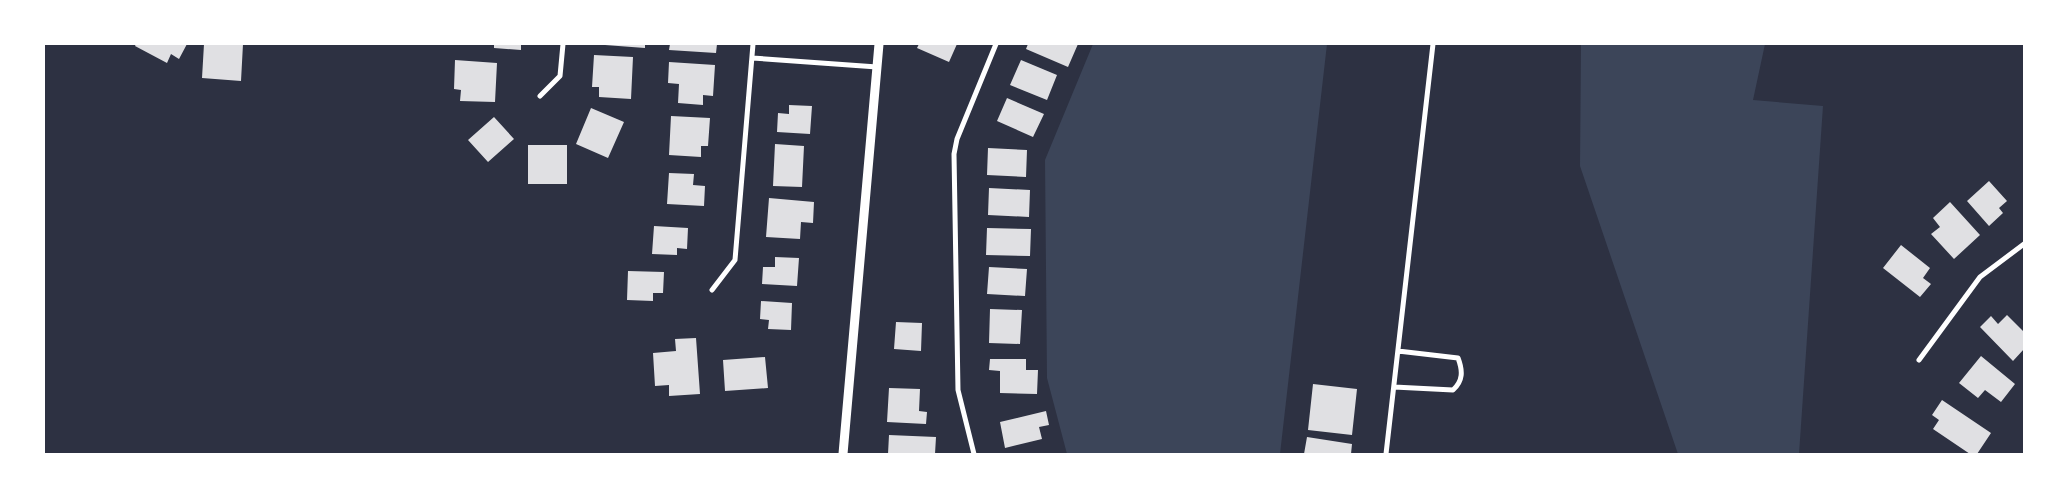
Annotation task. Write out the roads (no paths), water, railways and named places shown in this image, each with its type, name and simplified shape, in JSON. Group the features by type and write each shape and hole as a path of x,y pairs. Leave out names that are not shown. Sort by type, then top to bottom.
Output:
{"street":[{"path":"540,96 560,76 563,44"},
{"path":"712,290 735,260 753,44"},
{"path":"843,454 878,44"},
{"path":"974,454 958,390 954,154 956,139 996,44"},
{"path":"1386,454 1433,44"},
{"path":"752,58 877,67"},
{"path":"1919,360 1980,278 2024,244"},
{"path":"1394,387 1453,390 1460,384 1462,376 1462,369 1458,358 1398,351"}]}
